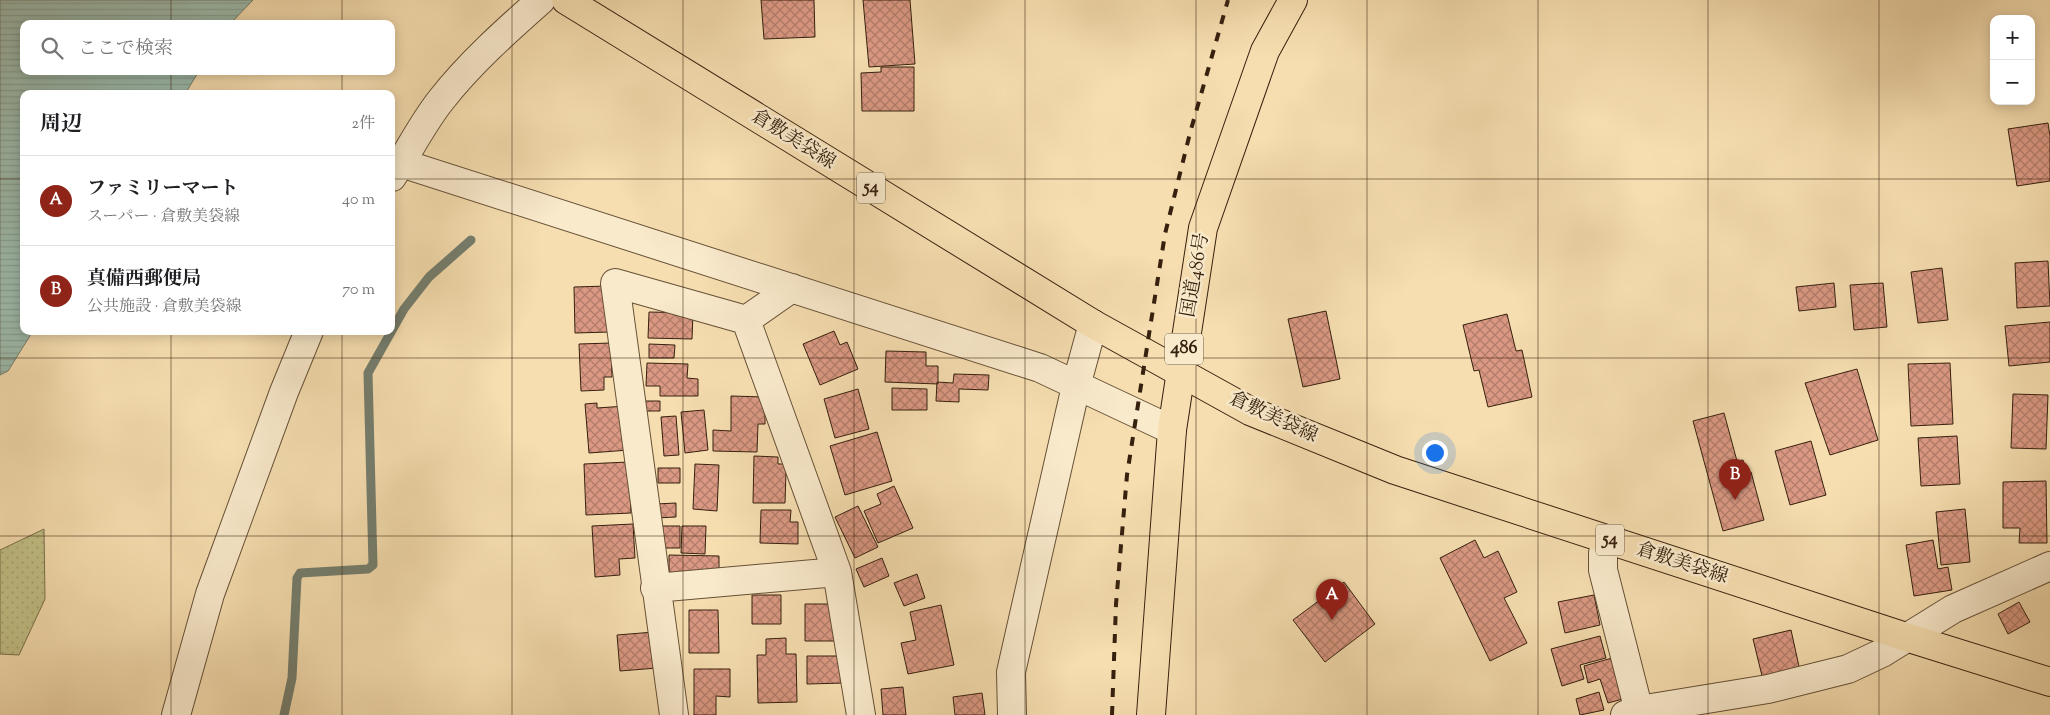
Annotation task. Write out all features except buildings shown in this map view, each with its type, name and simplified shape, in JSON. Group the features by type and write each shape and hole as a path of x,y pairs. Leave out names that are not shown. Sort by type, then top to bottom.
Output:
{"main road":[{"name":"倉敷美袋線","path":"566,0 1093,324 1250,411 1396,470 1909,638 2050,682"},
{"name":"国道486号","path":"1151,715 1172,430 1203,228 1265,51 1293,0"}],"street":[{"path":"541,0 498,38 442,99 418,131 396,171 792,288 1040,368 1172,430"},
{"path":"674,715 655,588 615,283 746,320"},
{"path":"746,320 792,288"},
{"path":"746,320 837,572 861,715"},
{"path":"1012,715 1011,672 1076,386 1093,324"},
{"path":"176,715 210,594 284,392 307,335"},
{"path":"1607,539 1603,553 1603,570 1635,713 1768,689 1848,669 1909,638 1953,609 2050,566"},
{"path":"655,588 837,572"}],"shaded area":[{"path":"0,0 253,0 234,20 20,20 20,75 197,75 187,90 20,90 20,335 30,335 8,371 0,375"},
{"path":"44,529 45,599 19,655 0,654 0,550"}],"waterway":[{"path":"395,325 404,309 429,277 471,240"},
{"path":"284,715 292,678 297,578 300,573 368,569 373,565 368,373 389,335"}],"railway":[{"path":"1112,715 1116,604 1127,475 1165,234 1190,133 1228,0"}],"place":[{"name":"真備西郵便局","path":"1735,500"},
{"name":"ファミリーマート","path":"1332,620"}]}
